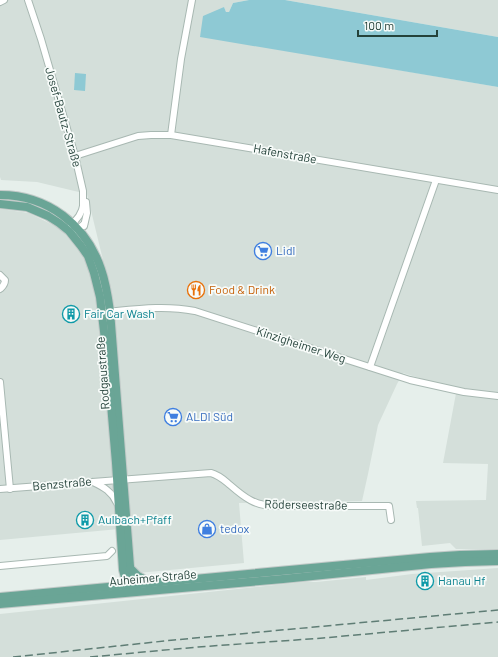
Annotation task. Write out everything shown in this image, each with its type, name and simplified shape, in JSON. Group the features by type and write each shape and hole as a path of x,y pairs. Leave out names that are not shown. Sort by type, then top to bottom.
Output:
{"main road":[{"name":"Rodgaustraße","path":"0,195 17,196 30,199 58,212 76,227 85,237 101,269 107,291 106,312 127,569"},
{"name":"Rodgaustraße","path":"0,204 27,207 36,210 54,220 76,227"},
{"name":"Rodgaustraße","path":"76,227 83,249 91,265 106,312"},
{"name":"Rodgaustraße","path":"120,480 119,505 127,569 131,581 129,585"},
{"name":"Auheimer Straße","path":"0,604 138,591 430,557 498,554"},
{"name":"Auheimer Straße","path":"0,597 152,583 431,564 498,561"},
{"path":"108,587 117,581 127,569 152,583"},
{"path":"122,592 129,585 138,591"}],"street":[{"path":"0,2 4,0"},
{"name":"Josef-Bautz-Straße","path":"28,0 41,39 84,193 82,210 76,227"},
{"path":"171,135 192,0"},
{"name":"Hafenstraße","path":"74,156 138,136 151,134 171,135 498,190"},
{"path":"370,367 436,180"},
{"path":"76,227 87,213 84,193"},
{"path":"0,276 5,280 5,285 0,289"},
{"name":"Kinzigheimer Weg","path":"106,312 161,307 182,308 196,311 410,380 471,393 498,396"},
{"path":"0,382 10,488"},
{"name":"Röderseestraße","path":"120,480 211,473 220,476 243,496 261,505 390,506 391,520"},
{"name":"Benzstraße","path":"0,489 120,480"},
{"path":"93,482 108,490 115,497 119,505"},
{"path":"0,566 107,556 112,551"}],"shaded area":[{"path":"0,0 249,0 233,3 229,12 226,12 224,7 200,36 498,87 498,549 456,549 450,543 422,546 416,501 486,500 488,464 443,463 457,388 403,373 378,425 362,501 239,503 244,563 138,573 135,566 130,528 0,540 0,209 29,213 59,228 80,250 91,272 103,260 87,194 37,182 1,180"},
{"path":"285,0 498,0 498,37"},
{"path":"498,568 498,657 0,657 0,614 304,582 366,577 366,580 412,574"}],"water":[{"path":"249,0 285,0 498,37 498,87 200,37 203,16 224,7 226,12 229,12 233,3"},
{"path":"75,73 86,74 85,91 74,90"}],"railway":[{"path":"13,657 174,640 498,610"},
{"path":"90,657 498,622"}],"place":[{"name":"Lidl","path":"263,251"},
{"name":"Food & Drink","path":"196,290"},
{"name":"Fair Car Wash","path":"71,314"},
{"name":"ALDI Süd","path":"173,417"},
{"name":"Aulbach+Pfaff","path":"85,520"},
{"name":"tedox","path":"207,529"},
{"name":"Hanau Hf","path":"425,581"}]}
